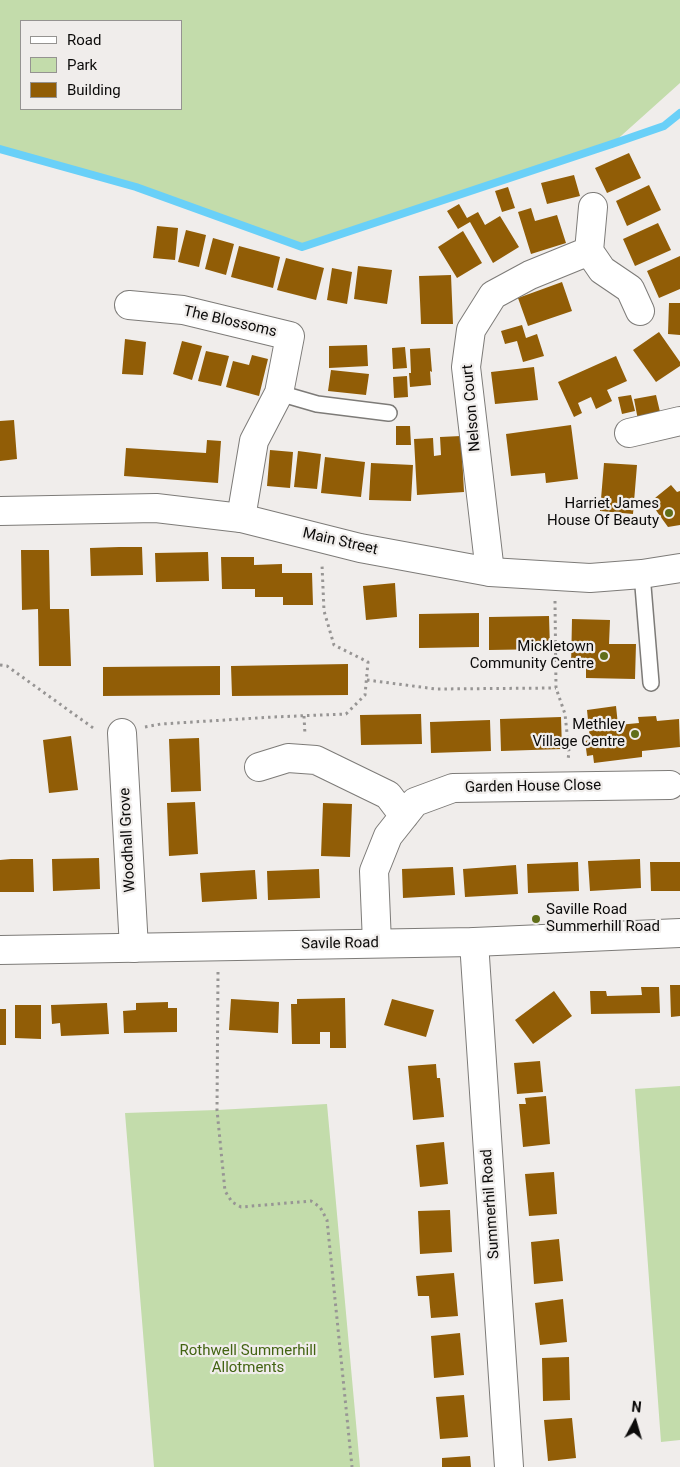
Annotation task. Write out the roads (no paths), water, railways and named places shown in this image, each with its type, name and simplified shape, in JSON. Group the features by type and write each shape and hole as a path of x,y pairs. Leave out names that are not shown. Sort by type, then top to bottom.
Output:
{"street":[{"path":"593,207 589,251 602,270 630,289 640,311"},
{"name":"Nelson Court","path":"490,572 466,367 471,330 493,294 530,275 589,251"},
{"name":"The Blossoms","path":"129,305 184,310 290,336 278,393 254,441 240,518"},
{"path":"629,433 680,421"},
{"name":"Main Street","path":"0,511 156,508 240,518 360,548 490,572 590,578 642,574 680,568"},
{"name":"Woodhall Grove","path":"122,733 134,948"},
{"path":"259,767 288,758 316,760 388,795 404,816"},
{"name":"Garden House Close","path":"377,943 374,871 388,836 415,802 453,788 670,785"},
{"name":"Savile Road","path":"0,950 474,942 680,933"},
{"name":"Summerhil Road","path":"474,942 509,1467"}],"lane":[{"path":"278,393 317,404 388,413"},
{"path":"642,574 651,683"}],"waterway":[{"path":"0,149 136,187 302,247 664,126 680,113"}],"place":[{"name":"Harriet James House Of Beauty","path":"669,513"},
{"name":"Mickletown Community Centre","path":"604,656"},
{"name":"Methley Village Centre","path":"635,734"},
{"name":"Saville Road Summerhill Road","path":"536,919"}],"park label":[{"name":"Rothwell Summerhill Allotments","path":"248,1360"}]}
